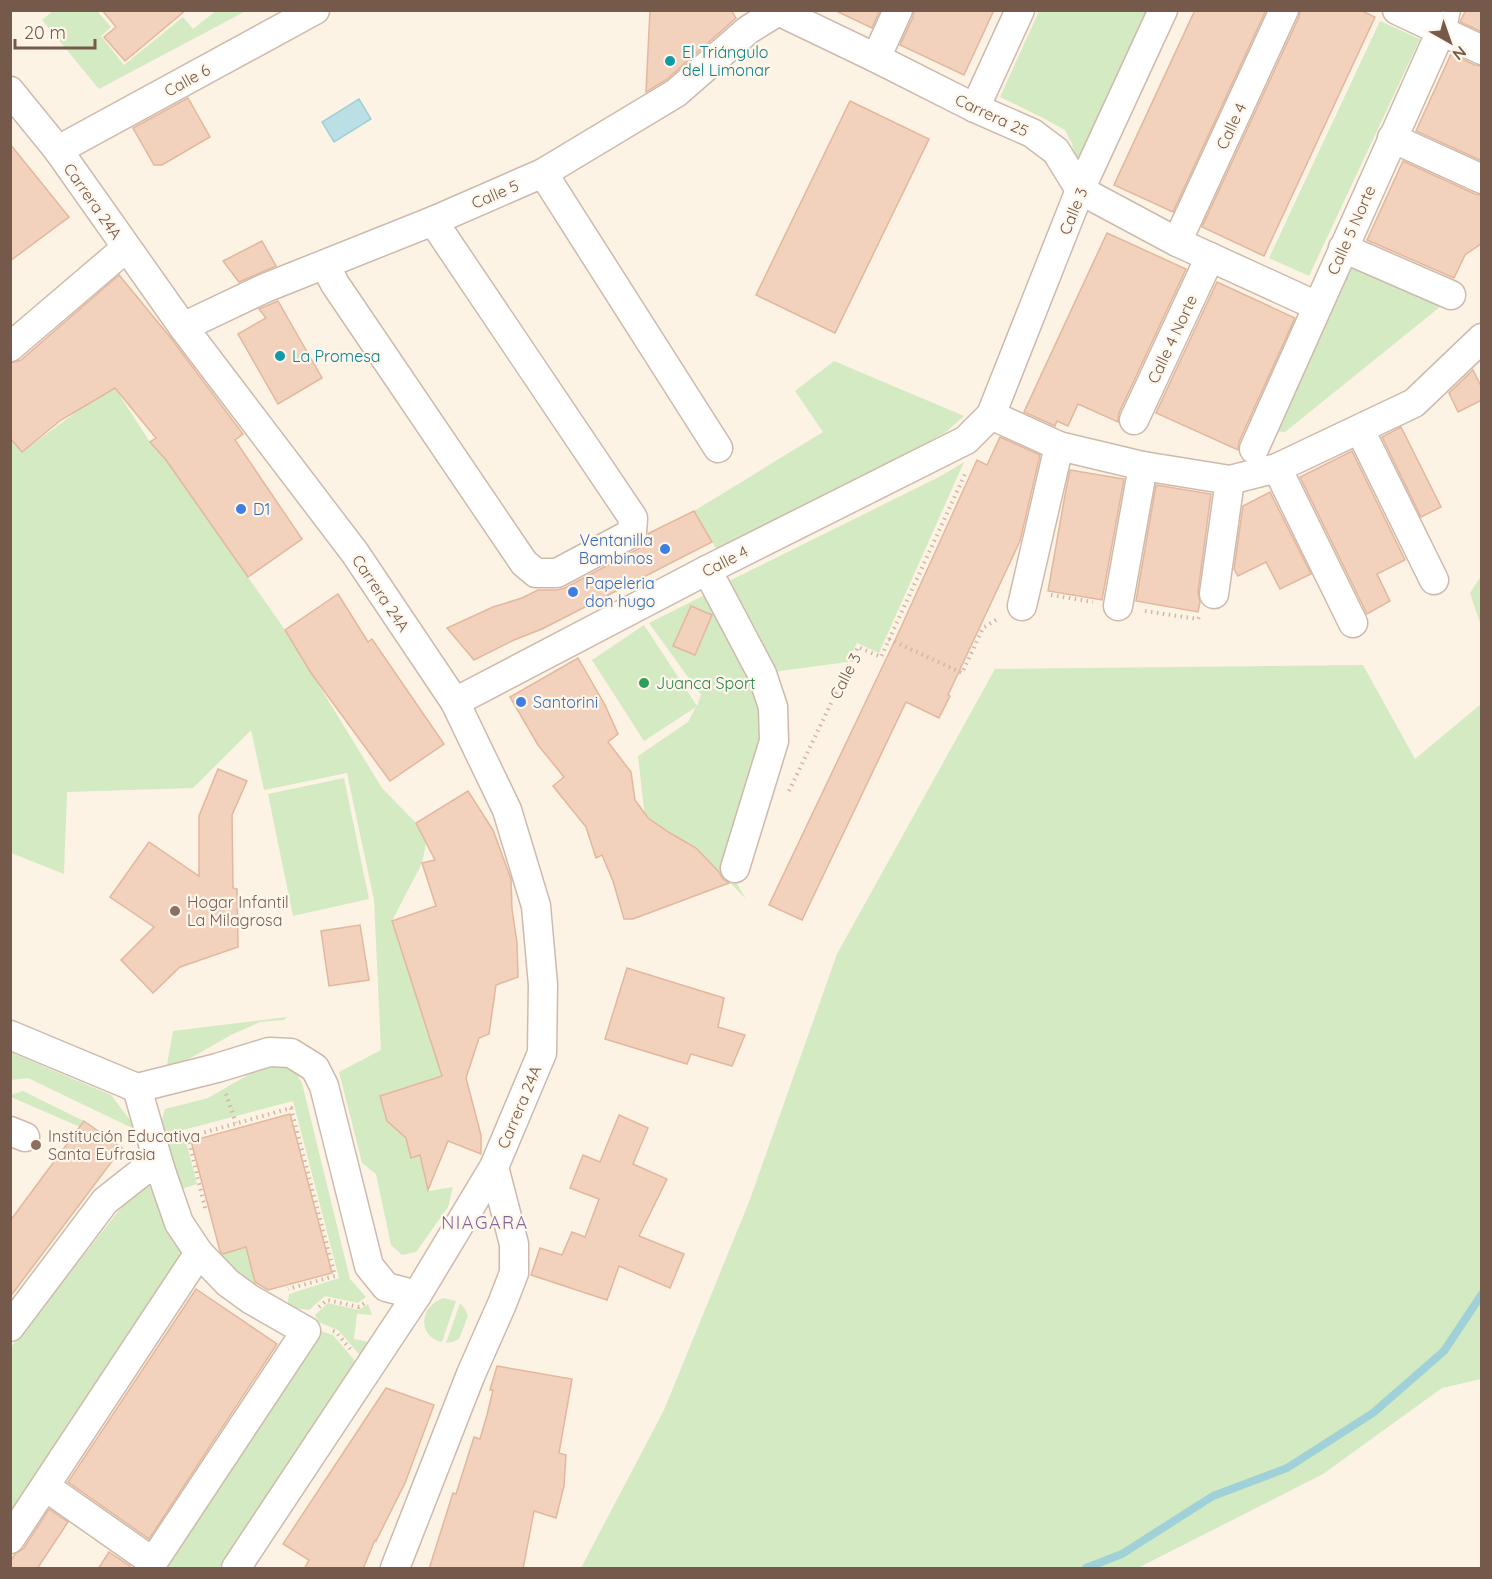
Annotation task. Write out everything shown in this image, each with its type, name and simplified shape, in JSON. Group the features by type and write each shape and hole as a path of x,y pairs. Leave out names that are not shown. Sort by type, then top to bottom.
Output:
{"street":[{"name":"Calle 6","path":"58,150 315,10"},
{"path":"876,58 898,10"},
{"path":"975,108 1020,10"},
{"name":"Calle 3","path":"991,415 1080,190 1163,10"},
{"name":"Calle 4","path":"1177,242 1284,10"},
{"path":"1397,10 1443,21 1482,50"},
{"name":"Carrera 25","path":"778,11 975,108 1032,133 1056,151 1080,190"},
{"name":"Calle 5","path":"183,327 264,288 432,221 543,173 676,93 748,30 778,11"},
{"name":"Calle 5 Norte","path":"1254,449 1443,21"},
{"name":"Carrera 24A","path":"10,91 58,150 183,327 355,553 454,702 507,810 536,906 543,985 542,1053 494,1167 369,1370 236,1569"},
{"path":"1392,138 1482,178"},
{"path":"543,173 718,448"},
{"path":"1080,190 1177,242 1317,306"},
{"path":"325,265 335,284 524,563 536,573 557,573 632,533 633,518 432,221"},
{"path":"10,347 126,248"},
{"path":"1343,248 1451,295"},
{"name":"Calle 4 Norte","path":"1134,420 1210,257"},
{"path":"991,415 1059,446 1143,466 1230,480 1277,468 1414,403 1482,338"},
{"name":"Calle 4","path":"454,702 707,570 966,440 991,415"},
{"path":"1360,430 1434,580"},
{"path":"1022,606 1059,446"},
{"path":"1118,606 1143,466"},
{"path":"1277,468 1353,623"},
{"path":"1214,594 1230,480"},
{"path":"707,570 762,674 773,707 774,741 735,868"},
{"path":"10,1035 137,1088 269,1052 291,1053 315,1068 324,1086 369,1266 386,1287 417,1295"},
{"path":"46,1487 151,1566 306,1331 250,1299 228,1283 199,1253 179,1223 160,1168 137,1088"},
{"name":"Carrera 24A","path":"395,1569 471,1374 514,1273 514,1244 494,1167"},
{"path":"10,1327 105,1201 143,1171 160,1168"},
{"path":"10,1539 199,1253"}],"path":[{"name":"Calle 3","path":"789,793 858,647 880,657 972,459 966,440"},
{"path":"889,639 962,673 983,628 1022,606"},
{"path":"207,1213 188,1137 291,1108 335,1276 250,1299"},
{"path":"306,1331 313,1312 327,1300 360,1307 386,1287"},
{"path":"306,1331 319,1326 336,1332 369,1370"}],"green space":[{"path":"54,10 97,11 111,27 101,36 124,65 183,17 193,29 216,11 246,11 99,89 42,20"},
{"path":"1039,11 1148,11 1077,161 1065,130 1000,97"},
{"path":"1380,21 1420,39 1309,276 1269,258"},
{"path":"1353,259 1446,302 1285,432 1271,431"},
{"path":"834,361 964,416 946,432 898,459 716,549 694,511 823,432 795,391"},
{"path":"113,385 150,442 179,478 285,630 382,788 416,823 426,844 422,863 392,921 442,1076 380,1097 387,1121 406,1138 411,1157 419,1155 429,1191 453,1187 448,1207 416,1252 402,1255 391,1245 376,1174 362,1163 339,1072 381,1050 374,900 347,773 264,790 251,730 193,788 67,792 64,874 11,853 10,420 22,452"},
{"path":"964,462 879,653 857,643 848,662 772,672 723,584 939,477"},
{"path":"1481,576 1481,626 1470,593"},
{"path":"705,595 751,677 762,711 760,743 727,867 746,899 696,848 645,818 638,756 688,722 696,707 644,741 592,660 644,625 697,706 701,695 649,623"},
{"path":"1363,665 1415,759 1481,704 1481,1379 1442,1388 1323,1474 1138,1568 581,1568 664,1410 749,1202 837,954 995,669"},
{"path":"344,778 369,899 293,916 268,794"},
{"path":"287,1017 284,1020 260,1022 231,1035 189,1059 167,1065 173,1031"},
{"path":"10,1052 111,1095 133,1124 134,1129 28,1078 11,1080"},
{"path":"267,1064 292,1065 302,1083 350,1279 366,1297 358,1303 325,1296 309,1310 287,1307 289,1294 339,1278 293,1101 183,1130 197,1184 181,1189 160,1125 165,1109 208,1098"},
{"path":"23,1091 84,1121 80,1127 10,1095"},
{"path":"148,1183 180,1252 173,1280 11,1522 11,1347 140,1184"},
{"path":"246,1247 258,1293 234,1275 221,1254"},
{"path":"444,1298 456,1301 442,1342 428,1334 424,1321 430,1307"},
{"path":"328,1303 359,1310 368,1304 372,1315 357,1314 354,1339 369,1342 360,1355 338,1330 318,1322 315,1315"},
{"path":"460,1303 468,1316 459,1339 446,1343"},
{"path":"318,1330 333,1335 356,1362 219,1568 161,1568"}],"water":[{"path":"359,99 371,119 334,142 322,122"}],"building":[{"path":"102,10 186,10 125,61 104,37 116,27"},
{"name":"El Triángulo del Limonar","path":"650,10 731,10 736,18 666,80 646,92"},
{"path":"834,10 880,10 872,28"},
{"path":"914,10 994,10 964,75 900,45"},
{"path":"1195,10 1266,10 1173,212 1114,185"},
{"path":"1300,10 1360,10 1375,17 1264,256 1202,227 1299,17"},
{"path":"1466,10 1482,10 1482,32 1460,22"},
{"path":"1451,54 1482,66 1482,161 1416,131"},
{"path":"188,98 210,137 162,165 154,165 133,128"},
{"path":"850,101 929,139 835,333 756,295"},
{"path":"10,144 69,217 10,261"},
{"path":"1403,161 1475,194 1482,195 1482,243 1465,255 1454,278 1367,240"},
{"path":"1107,233 1186,269 1119,413 1118,422 1078,404 1068,426 1057,421 1055,426 1024,412"},
{"path":"262,241 276,266 239,282 223,261"},
{"path":"119,275 170,337 243,434 235,440 302,539 248,577 166,460 150,442 156,438 115,388 61,420 22,452 10,438 10,363 21,360"},
{"path":"1217,282 1295,318 1239,442 1238,450 1156,413"},
{"name":"La Promesa","path":"278,301 322,378 278,404 238,334 266,318 259,309"},
{"path":"1473,370 1482,388 1482,400 1458,412 1449,393"},
{"path":"1401,427 1441,507 1421,517 1382,437"},
{"path":"1000,437 1040,455 1020,541 939,718 906,702 802,920 769,905 897,636 977,460 987,465"},
{"path":"1352,451 1405,560 1377,574 1390,601 1367,614 1300,477"},
{"path":"1070,470 1124,479 1102,600 1048,591"},
{"path":"1156,485 1211,494 1198,592 1200,602 1198,612 1136,601"},
{"path":"1270,492 1311,574 1280,589 1266,562 1238,576 1234,569 1243,506"},
{"path":"694,511 712,542 542,629 474,660 447,628 538,590 565,588 640,548 649,533"},
{"path":"338,594 368,642 372,639 444,744 390,781 311,673 285,630"},
{"path":"691,606 712,615 695,655 673,646"},
{"path":"578,658 605,705 618,734 608,742 631,772 635,800 648,818 696,848 729,883 633,919 624,919 613,881 602,855 596,858 586,827 553,786 564,777 538,745 510,697"},
{"path":"218,769 247,781 232,815 233,888 237,889 238,947 180,967 153,993 121,960 154,927 110,897 149,842 199,876 199,816"},
{"path":"468,791 493,830 511,879 518,977 496,985 489,1034 479,1038 466,1078 481,1135 481,1154 448,1141 428,1190 420,1155 411,1158 406,1138 387,1121 380,1096 442,1076 392,921 436,906 422,863 435,860 416,823"},
{"path":"360,925 369,980 329,986 321,931"},
{"path":"627,968 724,998 718,1027 745,1035 732,1066 691,1054 687,1064 605,1039"},
{"path":"290,1114 332,1273 268,1290 255,1282 246,1247 223,1254 220,1251 191,1141"},
{"path":"619,1115 648,1128 633,1164 667,1179 639,1236 684,1254 670,1288 619,1266 607,1300 531,1275 540,1248 562,1255 572,1232 585,1237 599,1199 570,1188 583,1155 600,1162"},
{"path":"84,1121 122,1148 10,1297 10,1221"},
{"path":"196,1289 277,1344 149,1539 68,1482"},
{"path":"497,1366 572,1379 559,1453 566,1455 564,1486 556,1518 534,1511 523,1569 429,1569 453,1493 456,1494 474,1437 480,1439"},
{"path":"386,1388 434,1405 405,1483 375,1540 363,1569 304,1569 309,1560 283,1544"},
{"path":"49,1509 68,1522 37,1569 10,1569 10,1562 15,1554 24,1548"},
{"path":"109,1552 130,1566 129,1569 98,1569"}],"waterway":[{"path":"1086,1568 1122,1554 1213,1496 1287,1468 1373,1413 1444,1351 1482,1294"}],"place":[{"name":"El Triángulo del Limonar","path":"670,61"},
{"name":"La Promesa","path":"280,356"},
{"name":"D1","path":"241,509"},
{"name":"Ventanilla Bambinos","path":"665,549"},
{"name":"Papeleria don hugo","path":"573,592"},
{"name":"Juanca Sport","path":"644,683"},
{"name":"Santorini","path":"521,702"},
{"name":"Hogar Infantil La Milagrosa","path":"175,911"},
{"name":"Institución Educativa Santa Eufrasia","path":"36,1145"}],"district":[{"name":"NIAGARA","path":"485,1222"}]}
